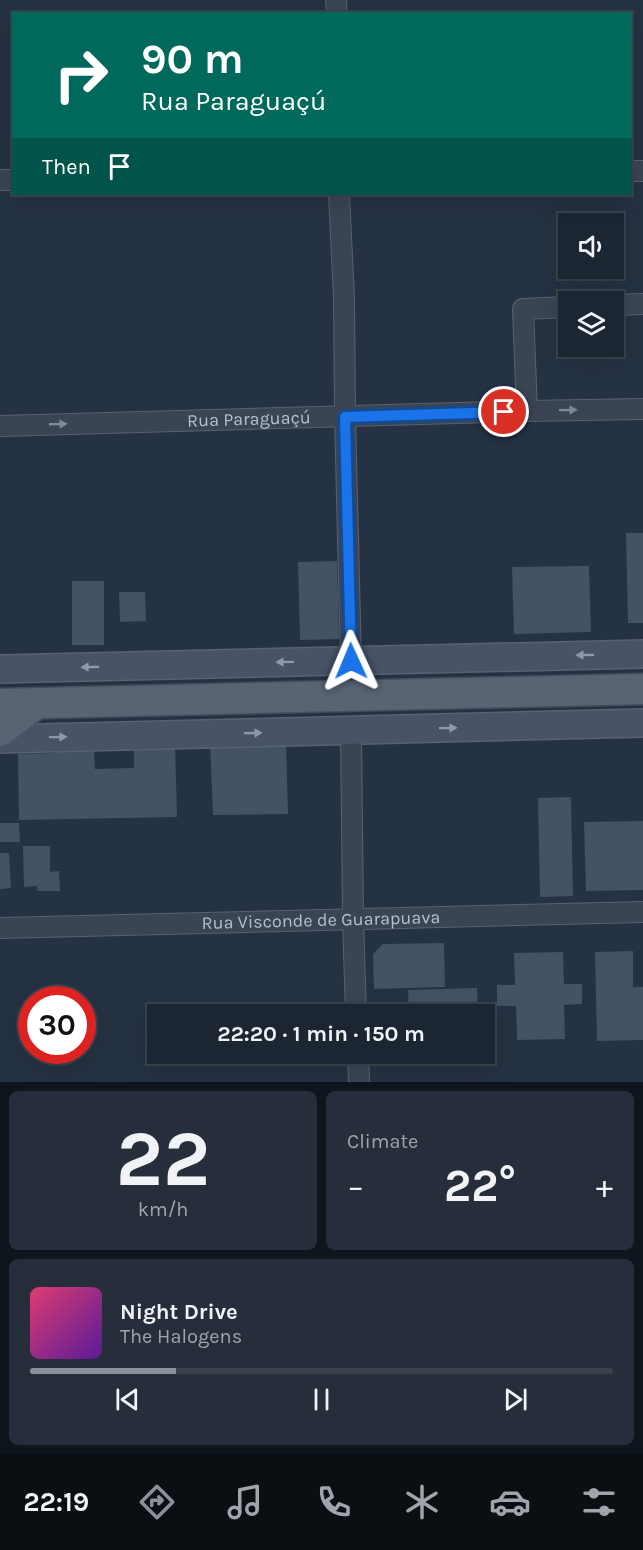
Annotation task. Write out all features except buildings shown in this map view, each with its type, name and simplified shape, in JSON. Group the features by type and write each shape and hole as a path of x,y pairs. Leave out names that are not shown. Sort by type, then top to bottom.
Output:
{"main road":[{"path":"0,704 643,689"},
{"path":"0,731 37,703"}],"street":[{"path":"339,195 344,298 351,661"},
{"path":"624,305 643,304"},
{"path":"527,411 523,309 558,307"},
{"name":"Rua Paraguaçú","path":"0,426 643,409"},
{"path":"0,669 643,654"},
{"path":"0,739 643,723"},
{"path":"351,730 352,919 356,1004"},
{"name":"Rua Visconde de Guarapuava","path":"0,928 643,912"},
{"path":"358,1064 359,1082"}],"route":[{"path":"351,661 345,417 504,412"}]}
